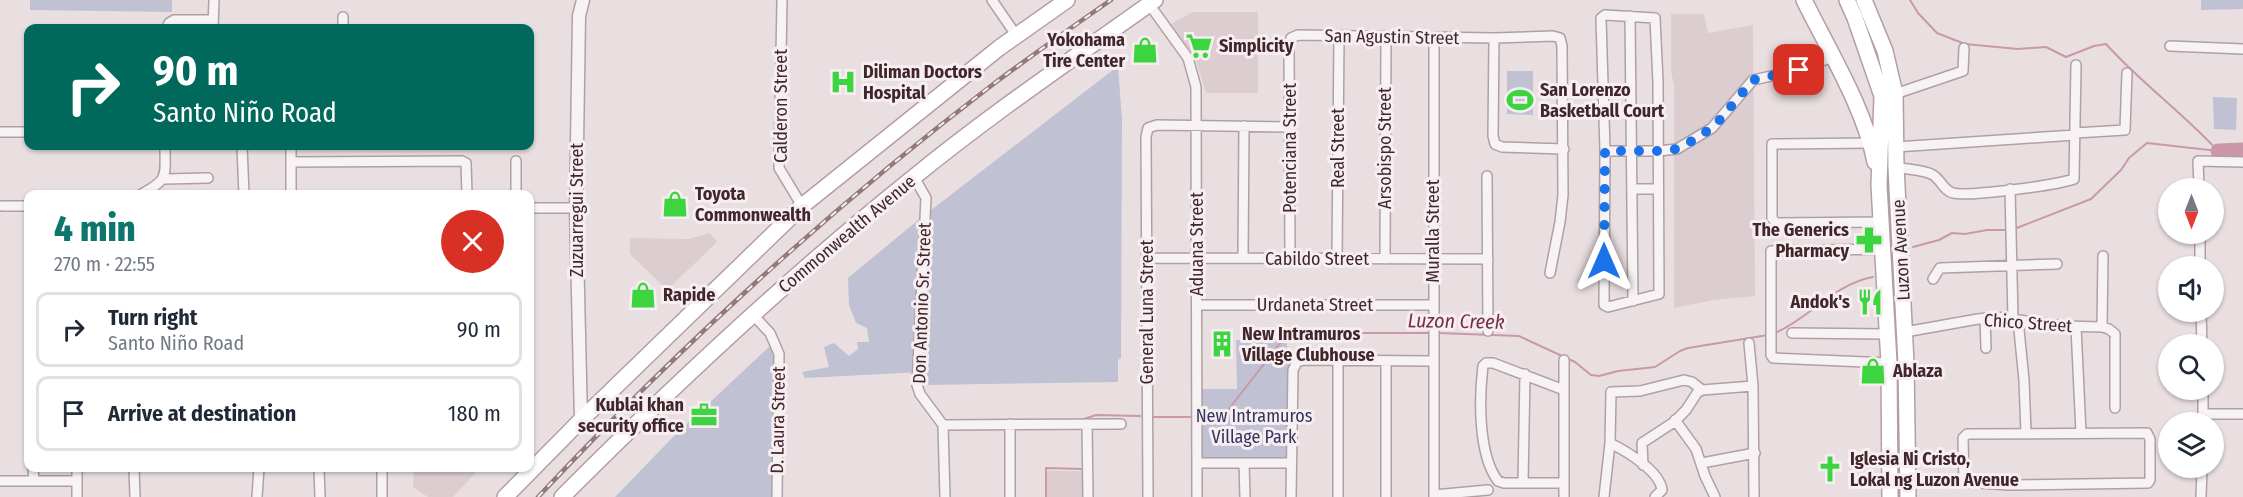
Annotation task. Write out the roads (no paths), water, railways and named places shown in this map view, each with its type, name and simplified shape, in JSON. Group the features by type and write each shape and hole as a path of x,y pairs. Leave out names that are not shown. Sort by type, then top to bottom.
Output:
{"main road":[{"path":"534,468 802,206 1016,36 1067,0"},
{"name":"Luzon Avenue","path":"1804,0 1857,108 1871,143 1879,185"},
{"name":"Luzon Avenue","path":"1847,0 1882,96 1879,185 1887,334 1890,497"},
{"name":"Commonwealth Avenue","path":"562,497 667,392 914,177 1009,104 1152,2"},
{"name":"Luzon Avenue","path":"1865,3 1885,51 1895,94 1896,167 1905,332 1908,497"},
{"path":"505,497 530,472"}],"street":[{"path":"169,24 174,20 213,24 214,0"},
{"name":"Zuzuarregui Street","path":"581,420 576,208 579,16 583,0"},
{"name":"Calderon Street","path":"782,0 779,168 802,206"},
{"path":"992,0 1016,36"},
{"name":"Aduana Street","path":"1152,2 1190,65 1196,87 1197,497"},
{"path":"1602,16 1630,16 1655,18 1659,294 1608,307 1604,305 1605,151 1602,16"},
{"path":"1630,16 1633,301"},
{"path":"343,17 343,24"},
{"name":"San Agustin Street","path":"1291,38 1298,35 1386,38 1553,36 1560,38 1564,149"},
{"name":"Real Street","path":"1337,259 1339,37"},
{"name":"Potenciana Street","path":"1290,259 1289,45 1291,38"},
{"name":"Arsobispo Street","path":"1385,259 1386,38"},
{"name":"Muralla Street","path":"1434,38 1434,496"},
{"path":"1494,38 1492,136 1495,144 1502,147 1564,149 1563,207 1550,273"},
{"path":"2170,46 2243,49"},
{"path":"1895,94 1961,73 1964,69 1964,48"},
{"path":"1605,151 1677,149 1718,122 1753,80 1799,70 1832,57"},
{"path":"1896,167 1933,175 1948,191 1954,193 2010,189 2074,179 2076,65"},
{"path":"1896,147 2126,130 2127,73"},
{"name":"General Luna Street","path":"1148,497 1146,137 1148,128 1157,125 1197,126"},
{"path":"1197,126 1290,127"},
{"path":"1243,258 1244,126"},
{"path":"0,132 24,132"},
{"path":"1871,143 1772,144 1772,218 1776,223 1881,222"},
{"path":"149,190 164,179 165,150"},
{"path":"242,150 244,190"},
{"path":"291,150 291,190"},
{"path":"291,162 462,161 466,163 467,190"},
{"path":"516,161 516,190"},
{"path":"2199,178 2198,161 2243,162"},
{"path":"1487,176 1488,331"},
{"name":"Don Antonio Sr. Street","path":"914,177 926,198 917,385 920,394 943,425"},
{"path":"164,179 208,178"},
{"path":"1632,189 1658,189"},
{"path":"2010,189 2012,265 2024,380 2026,434"},
{"path":"2,206 24,207"},
{"path":"534,208 576,208"},
{"path":"1882,249 1771,251 1772,357 1888,363"},
{"path":"2102,327 2103,256"},
{"name":"Cabildo Street","path":"1146,258 1488,259"},
{"path":"1933,279 1940,268 2057,264"},
{"name":"Urdaneta Street","path":"1197,305 1433,304"},
{"name":"D. Laura Street","path":"753,315 770,333 779,354 777,497"},
{"path":"1985,318 1986,348"},
{"name":"Chico Street","path":"1905,332 1985,318 2109,329 2115,334 2115,408"},
{"path":"2076,327 2081,434"},
{"path":"1792,333 1887,334"},
{"path":"1749,343 1753,386 1754,497"},
{"path":"1291,497 1293,370 1297,363 1304,360 1433,361"},
{"path":"1564,360 1564,497"},
{"path":"1338,361 1338,497"},
{"path":"1386,361 1386,497"},
{"path":"1564,390 1525,374 1486,363 1483,366 1483,436 1485,448 1498,481 1564,483"},
{"path":"1523,483 1525,374"},
{"path":"1604,497 1610,443 1611,392 1640,391 1684,380 1692,382 1702,390"},
{"path":"1643,465 1642,443 1676,420 1697,393 1702,390 1753,386"},
{"path":"2224,416 2243,414"},
{"path":"1676,420 1696,449 1715,497"},
{"path":"1010,424 1010,497"},
{"path":"1087,424 1088,497"},
{"path":"945,497 943,425 1121,424"},
{"path":"2147,433 2150,439 2151,480 2148,483 2008,485 1964,482 1965,435 2081,434 2147,433"},
{"path":"1610,443 1659,478 1662,490 1655,497"},
{"path":"1702,463 1755,453"},
{"path":"1197,463 1291,463"},
{"path":"1244,463 1245,497"},
{"path":"33,472 34,481"},
{"path":"77,472 77,497"},
{"path":"134,472 135,497"},
{"path":"257,497 259,472"},
{"path":"319,472 320,497"},
{"path":"382,472 382,497"},
{"path":"2202,478 2202,497"},
{"path":"0,481 77,481"},
{"path":"1434,496 1488,490"}],"waterway":[{"path":"1910,0 1918,13 1937,33 1965,44 2018,49 2046,47 2066,57 2094,46 2106,44 2218,151"},
{"name":"Luzon Creek","path":"2014,229 2091,199 2121,170 2129,158 2147,143 2218,151"},
{"path":"2218,151 2243,150"},
{"name":"Luzon Creek","path":"1913,247 1939,240 1952,233 2008,230"},
{"name":"Luzon Creek","path":"1775,333 1788,327 1846,287 1873,277"},
{"name":"Luzon Creek","path":"1202,419 1212,419 1225,414 1288,333 1432,333"},
{"name":"Luzon Creek","path":"1438,333 1519,336 1575,362 1591,375 1599,376 1618,371 1655,367 1688,348 1768,335"},
{"name":"Luzon Creek","path":"1084,419 1096,415 1140,416"},
{"name":"Luzon Creek","path":"1153,417 1191,417"},
{"name":"Luzon Creek","path":"1046,497 1046,468 1083,469 1083,466"}],"railway":[{"path":"538,497 591,441 701,333 816,229 935,129 996,82 1111,0"}],"place":[{"name":"Simplicity","path":"1199,46"},
{"name":"Yokohama Tire Center","path":"1145,50"},
{"name":"Diliman Doctors Hospital","path":"843,82"},
{"name":"San Lorenzo Basketball Court","path":"1520,100"},
{"name":"Toyota Commonwealth","path":"675,204"},
{"name":"The Generics Pharmacy","path":"1869,240"},
{"name":"Rapide","path":"643,295"},
{"name":"Andok's","path":"1870,302"},
{"name":"New Intramuros Village Clubhouse","path":"1222,344"},
{"name":"Ablaza","path":"1873,371"},
{"name":"Kublai khan security office","path":"704,415"},
{"name":"Iglesia Ni Cristo, Lokal ng Luzon Avenue","path":"1830,469"}],"park label":[{"name":"New Intramuros Village Park","path":"1254,426"}]}
